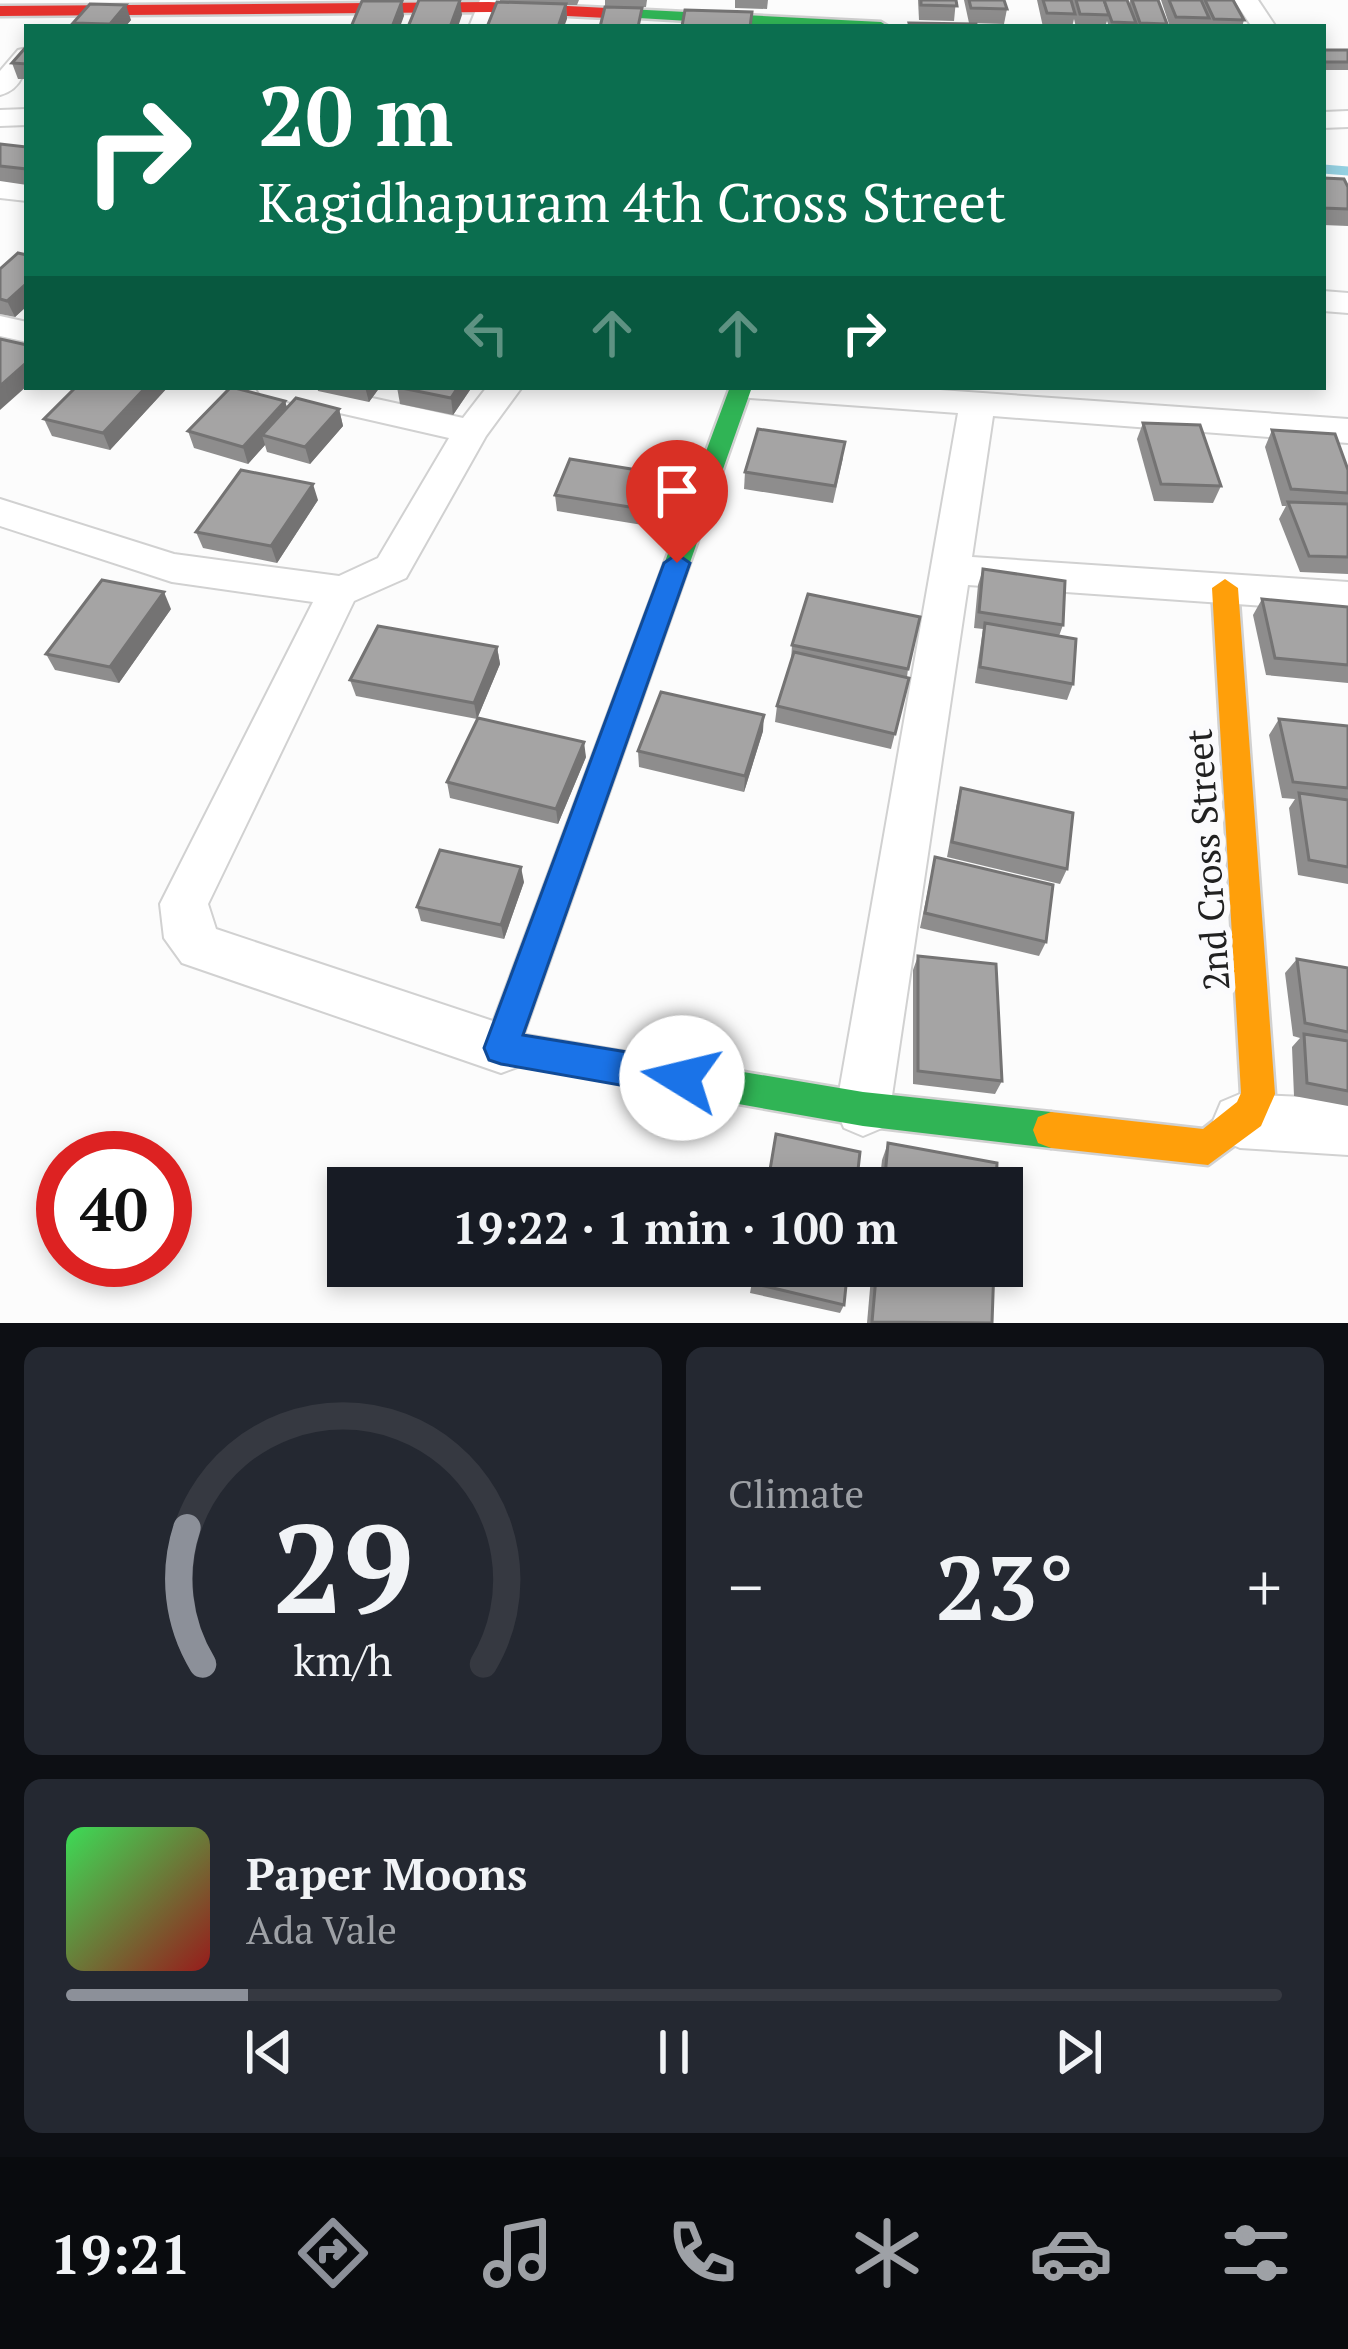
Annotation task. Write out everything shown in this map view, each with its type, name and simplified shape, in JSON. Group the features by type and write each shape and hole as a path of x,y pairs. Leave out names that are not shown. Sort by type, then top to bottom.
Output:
{"street":[{"path":"0,11 57,19 488,11 807,24"},
{"path":"0,87 24,59"},
{"path":"286,390 471,431"},
{"path":"0,512 172,568 339,591 392,568 471,431 503,390"},
{"path":"501,1048 745,390"},
{"path":"784,390 1348,431"},
{"path":"863,1109 976,405"},
{"path":"950,570 1348,597"},
{"name":"2nd Cross Street","path":"1226,588 1258,1094 1249,1114 1240,1121"},
{"path":"339,591 184,904 189,938 200,947 501,1048 863,1109 1208,1147 1240,1121 1348,1127"}],"building":[{"path":"419,0 460,0 451,24 409,24"},
{"path":"921,0 956,0 957,6 921,5"},
{"path":"969,0 1004,0 1007,9 971,8"},
{"path":"1043,0 1071,0 1075,14 1047,13"},
{"path":"1076,0 1104,0 1109,15 1080,14"},
{"path":"1104,0 1127,0 1136,23 1112,22"},
{"path":"1132,0 1158,0 1167,24 1140,23"},
{"path":"1169,0 1201,0 1209,18 1176,17"},
{"path":"1205,0 1233,0 1244,20 1214,19"},
{"path":"362,1 402,1 393,24 352,24"},
{"path":"497,2 566,4 559,24 488,24"},
{"path":"90,4 126,5 110,24 73,23"},
{"path":"605,7 642,8 639,24 601,24"},
{"path":"685,10 752,12 750,24 682,24"},
{"path":"1326,50 1348,50 1348,62 1326,62"},
{"path":"0,144 24,147 24,169 0,166"},
{"path":"1326,178 1344,179 1348,209 1326,208"},
{"path":"18,253 24,254 24,286 7,301 0,299 0,269"},
{"path":"0,339 24,344 24,365 0,386"},
{"path":"73,390 143,390 103,433 44,419"},
{"path":"228,390 285,401 243,447 188,431"},
{"path":"412,390 456,390 451,398"},
{"path":"296,398 339,409 305,447 262,435"},
{"path":"1143,423 1200,425 1221,486 1161,484"},
{"path":"758,429 845,442 835,486 745,472"},
{"path":"1272,430 1335,434 1348,470 1348,493 1291,489"},
{"path":"570,459 680,477 667,513 555,495"},
{"path":"241,470 313,484 271,546 196,532"},
{"path":"1288,502 1348,504 1348,557 1309,556"},
{"path":"983,569 1065,581 1063,625 979,612"},
{"path":"102,580 164,592 110,667 46,654"},
{"path":"808,594 920,617 908,669 792,645"},
{"path":"1262,599 1348,607 1348,665 1275,658"},
{"path":"985,623 1076,639 1073,684 980,667"},
{"path":"378,626 497,647 474,703 350,680"},
{"path":"794,652 909,678 895,734 777,706"},
{"path":"661,692 764,715 745,776 638,751"},
{"path":"478,718 584,742 556,809 447,782"},
{"path":"1279,719 1348,726 1348,788 1293,782"},
{"path":"961,788 1073,813 1067,869 952,842"},
{"path":"1299,793 1348,800 1348,867 1309,860"},
{"path":"440,850 521,867 501,925 417,907"},
{"path":"935,857 1053,885 1046,942 925,913"},
{"path":"918,956 996,964 1002,1081 918,1071"},
{"path":"1297,959 1348,968 1348,1032 1305,1023"},
{"path":"1304,1034 1348,1041 1348,1091 1307,1083"},
{"path":"776,1134 860,1152 858,1167 770,1167"},
{"path":"888,1143 997,1163 997,1167 886,1167"},
{"path":"769,1287 846,1287 844,1305"},
{"path":"875,1287 993,1287 992,1323 872,1322"}],"waterway":[{"path":"1326,169 1348,171"}],"traffic: fast":[{"path":"627,14 822,24"},
{"path":"740,390 501,1048 863,1109 1051,1130"}],"traffic: slow":[{"path":"1051,1130 1208,1147 1249,1114 1258,1094 1225,588"}],"traffic: jam":[{"path":"0,11 489,7 627,14"}],"route":[{"path":"677,563 501,1048 682,1078"}]}
